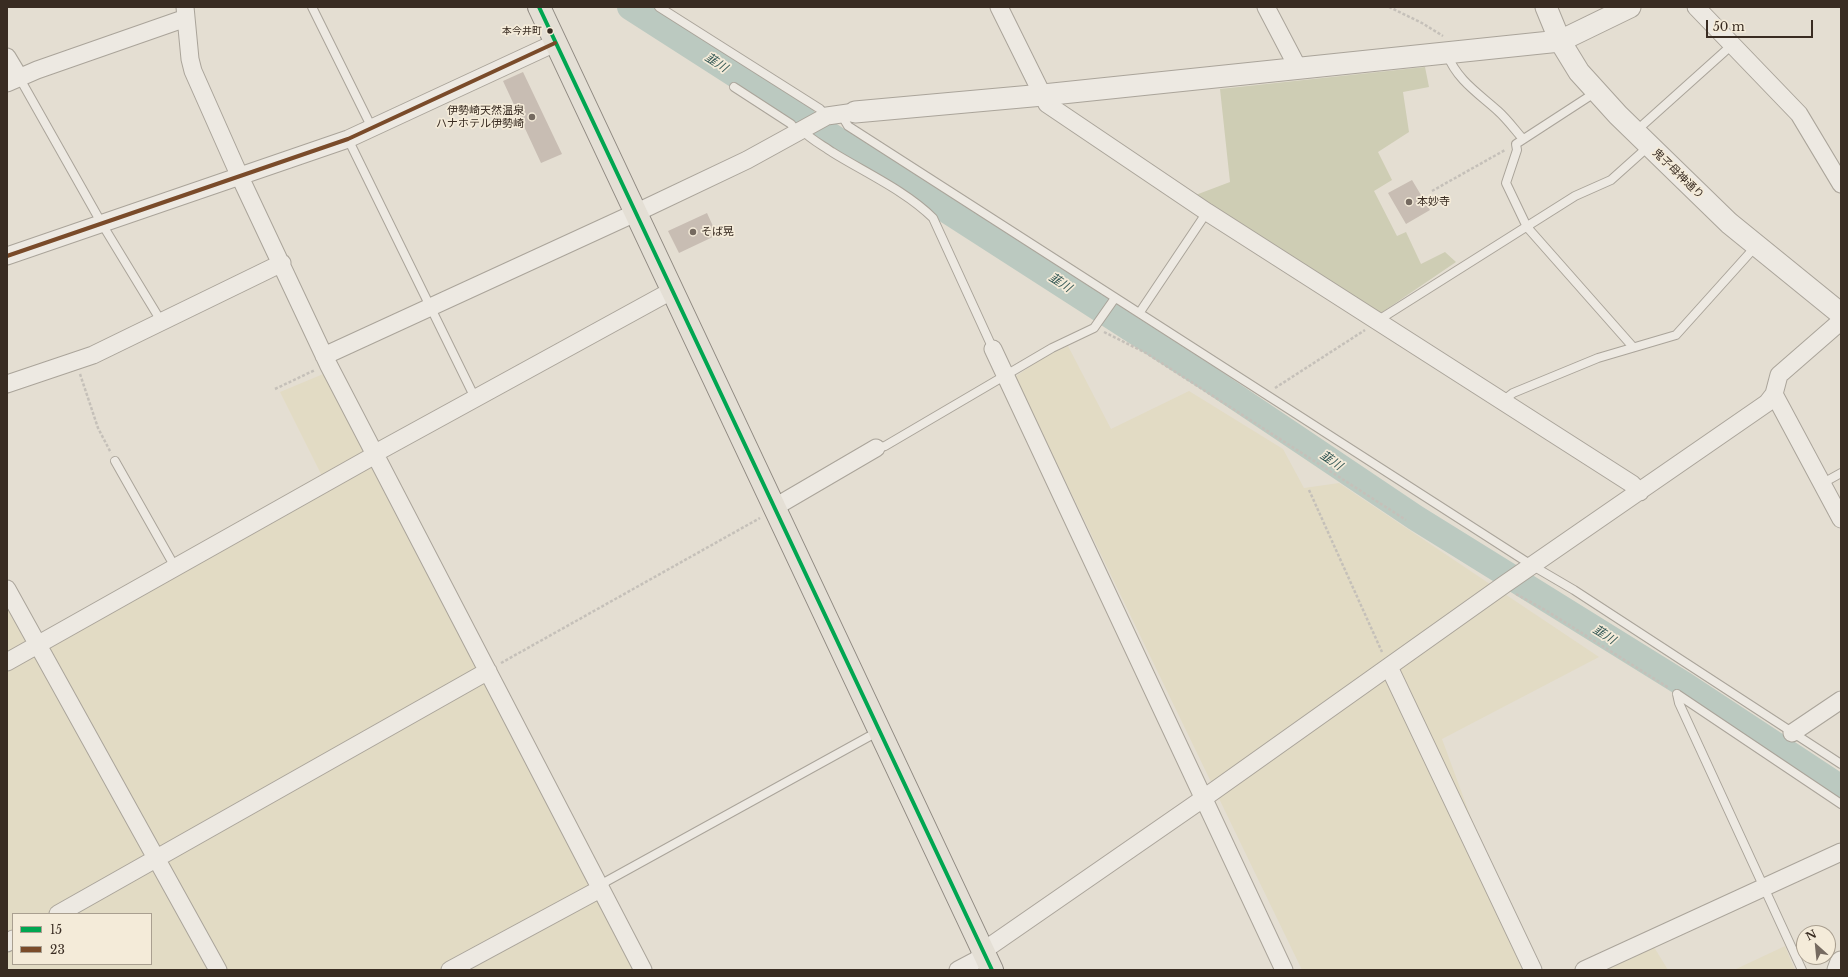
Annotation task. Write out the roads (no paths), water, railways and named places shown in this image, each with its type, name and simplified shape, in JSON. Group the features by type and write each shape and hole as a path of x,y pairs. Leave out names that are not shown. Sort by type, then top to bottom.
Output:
{"main road":[{"path":"539,7 988,961"}],"street":[{"path":"999,7 1044,95 1047,104 1206,212 1377,322 1504,400 1632,484 1640,492"},
{"path":"1266,7 1298,68"},
{"name":"鬼子母神通り","path":"1546,7 1560,41 1579,72 1642,139 1729,223 1841,314"},
{"path":"326,360 431,307 747,160 800,131 841,114 1044,95 1560,41 1630,7"},
{"path":"1696,7 1799,114 1840,179"},
{"path":"7,57 13,80 185,13 190,59 193,71 240,177 282,263 326,360 643,970"},
{"path":"7,256 348,139 555,43"},
{"path":"7,384 93,355 282,263"},
{"path":"7,662 375,455 381,450 673,290"},
{"path":"958,970 977,960 988,961 1204,798 1504,585 1640,492 1767,402 1774,394 1779,375 1841,321"},
{"path":"993,349 1284,970"},
{"path":"1774,394 1841,519"},
{"path":"775,507 876,448"},
{"path":"7,589 218,970"},
{"path":"1389,667 1533,970"},
{"path":"60,913 488,671"},
{"path":"1792,733 1841,700"},
{"path":"1584,970 1841,852"},
{"path":"450,970 600,889"},
{"path":"1838,970 1841,962"}],"lane":[{"path":"312,7 372,128"},
{"path":"659,7 820,109 841,114 848,126 1114,300 1140,312 1531,567 1574,590 1841,764"},
{"path":"1377,322 1575,196 1611,180 1642,139 1733,44"},
{"path":"1451,52 1452,66 1472,90 1499,112 1523,139"},
{"path":"13,80 161,321"},
{"path":"734,87 846,161 921,206 932,218 993,349"},
{"path":"1597,92 1516,144 1517,150 1506,183 1527,226 1633,347"},
{"path":"348,139 475,398"},
{"path":"1140,312 1206,212"},
{"path":"1504,400 1513,393 1537,382 1598,358 1676,335 1756,245"},
{"path":"876,448 885,446 1006,374 1052,348 1096,326 1114,300"},
{"path":"115,461 175,567"},
{"path":"1823,483 1841,473"},
{"path":"1802,970 1679,703 1677,694 1841,804"},
{"path":"600,889 607,881 880,731"}],"waterway":[{"name":"韮川","path":"630,7 803,118"},
{"name":"韮川","path":"822,130 1209,379 1416,518 1685,685 1841,788"}],"place":[{"name":"本今井町","path":"550,31"},
{"name":"伊勢崎天然温泉 ハナホテル伊勢崎","path":"532,117"},
{"name":"本妙寺","path":"1409,202"},
{"name":"そば晃","path":"693,232"}]}
